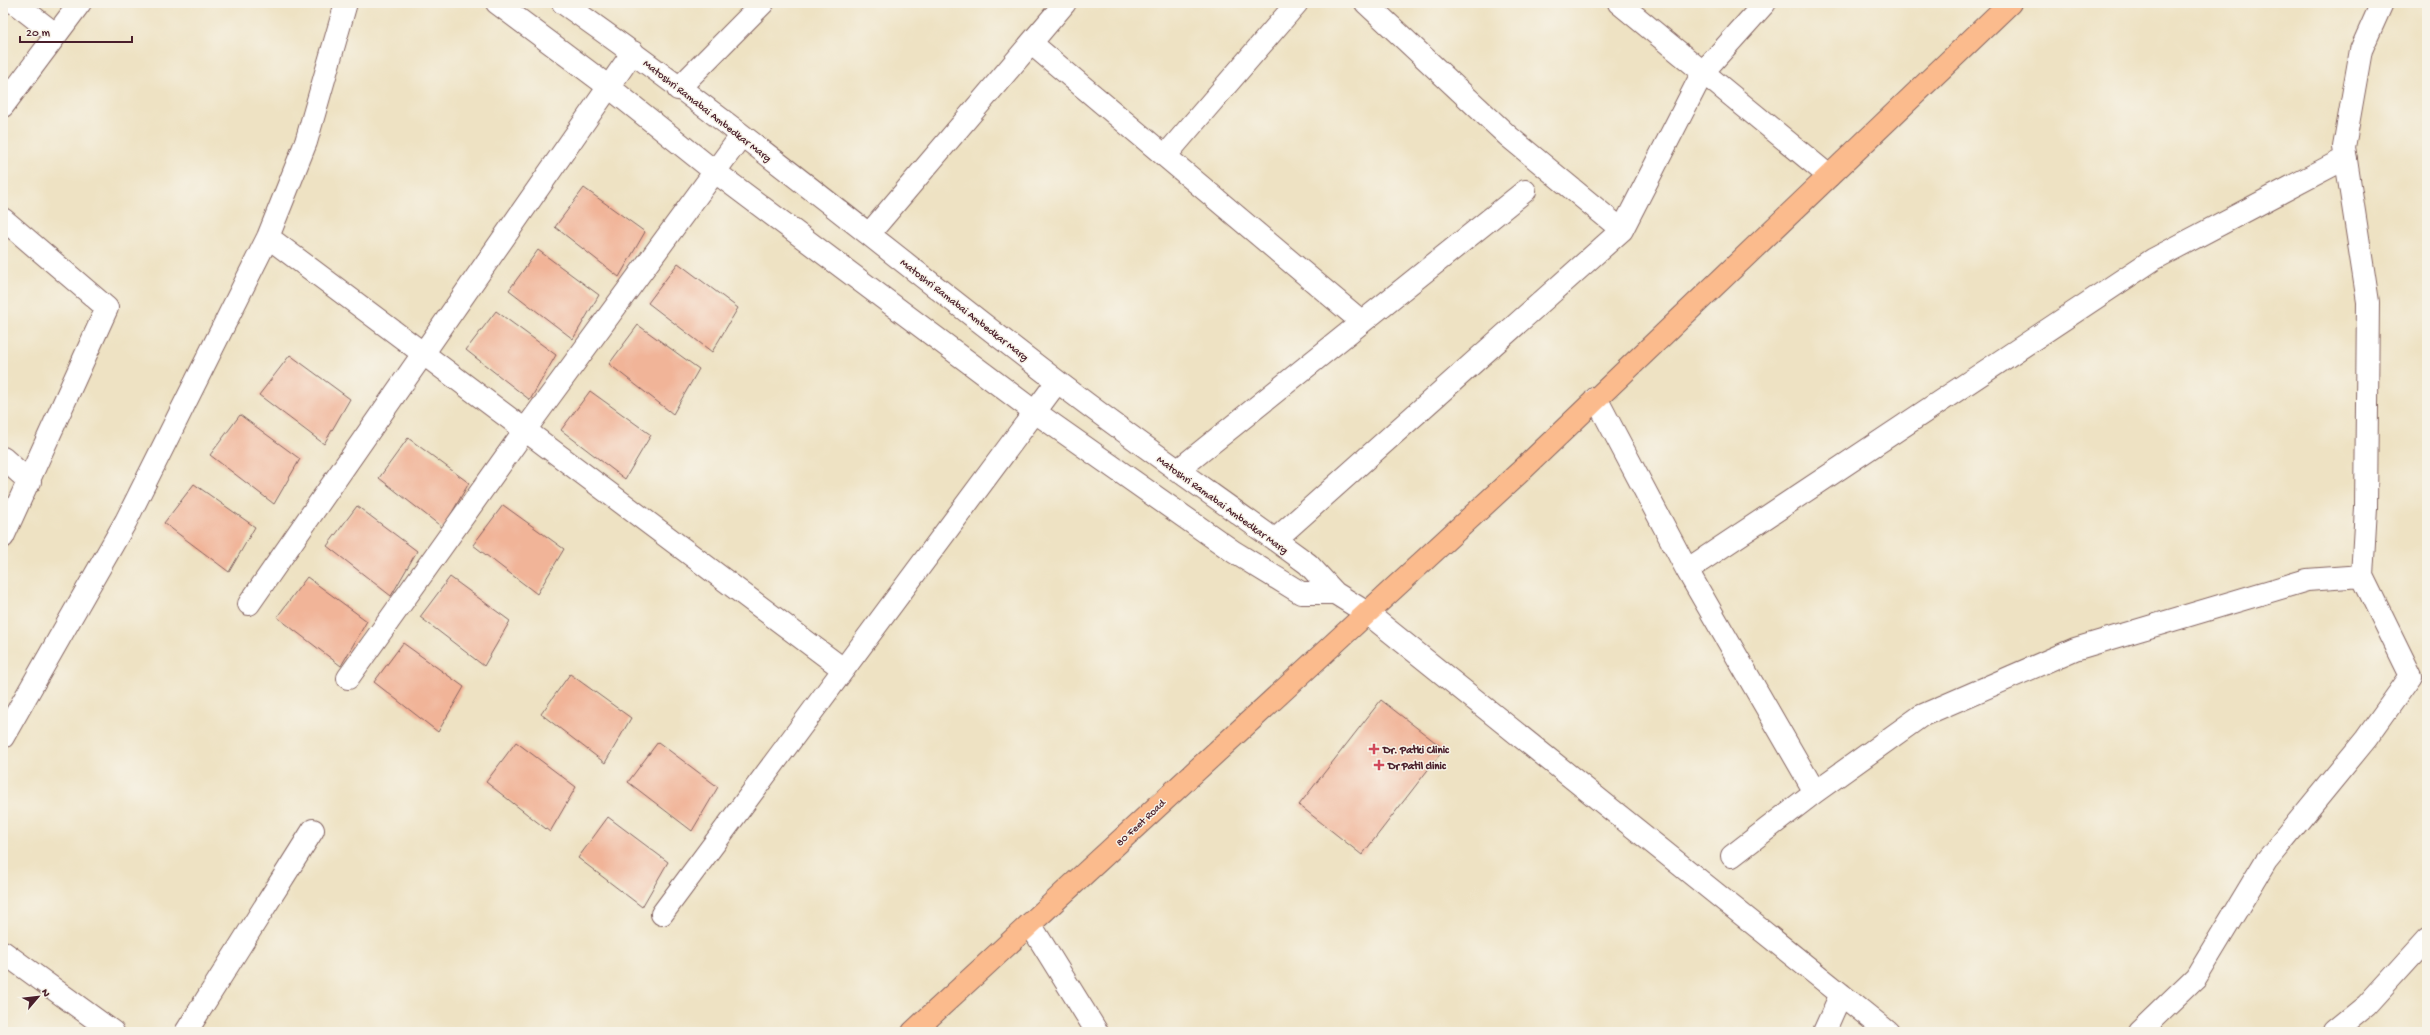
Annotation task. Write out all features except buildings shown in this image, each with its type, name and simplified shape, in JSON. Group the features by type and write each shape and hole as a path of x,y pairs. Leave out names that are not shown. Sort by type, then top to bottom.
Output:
{"main road":[{"name":"80 Feet Road","path":"913,1032 1367,613 1596,398 2010,3"}],"street":[{"path":"15,3 55,34"},
{"path":"3,106 55,34 80,3"},
{"path":"3,737 126,522 268,237 306,142 346,3"},
{"path":"498,3 609,87 714,171 1035,412 1234,552 1301,593 1335,593"},
{"name":"Matoshri Ramabai Ambedkar Marg","path":"563,3 633,52 869,234 1057,382 1177,471 1308,564 1335,593 1367,613 1888,1032"},
{"path":"678,88 763,3"},
{"path":"1166,155 1297,3"},
{"path":"1366,3 1508,136 1622,230"},
{"path":"1619,3 1829,176"},
{"path":"1275,540 1622,230 1703,72 1765,3"},
{"path":"2139,1032 2196,977 2266,861 2366,739 2411,676 2362,576 2366,508 2368,302 2344,147 2361,50 2382,3"},
{"path":"869,234 1031,43 1060,5"},
{"path":"1031,43 1166,155 1362,322"},
{"path":"249,604 633,52"},
{"path":"348,678 525,430 741,136"},
{"path":"1687,570 2154,260 2346,158"},
{"path":"1177,471 1526,191"},
{"path":"3,219 107,308 30,482 3,537"},
{"path":"268,237 843,669"},
{"path":"662,914 1057,382"},
{"path":"1596,398 1687,570 1815,792"},
{"path":"3,458 30,482"},
{"path":"1732,856 1815,792 1921,716 2075,649 2307,580 2362,576"},
{"path":"186,1032 313,830"},
{"path":"1030,924 1097,1032"},
{"path":"2334,1032 2368,1005 2427,939"},
{"path":"3,952 113,1032"},
{"path":"1824,1032 1841,994"}],"place":[{"name":"Dr. Patki Clinic","path":"1374,749"},
{"name":"Dr Patil clinic","path":"1379,765"}]}
